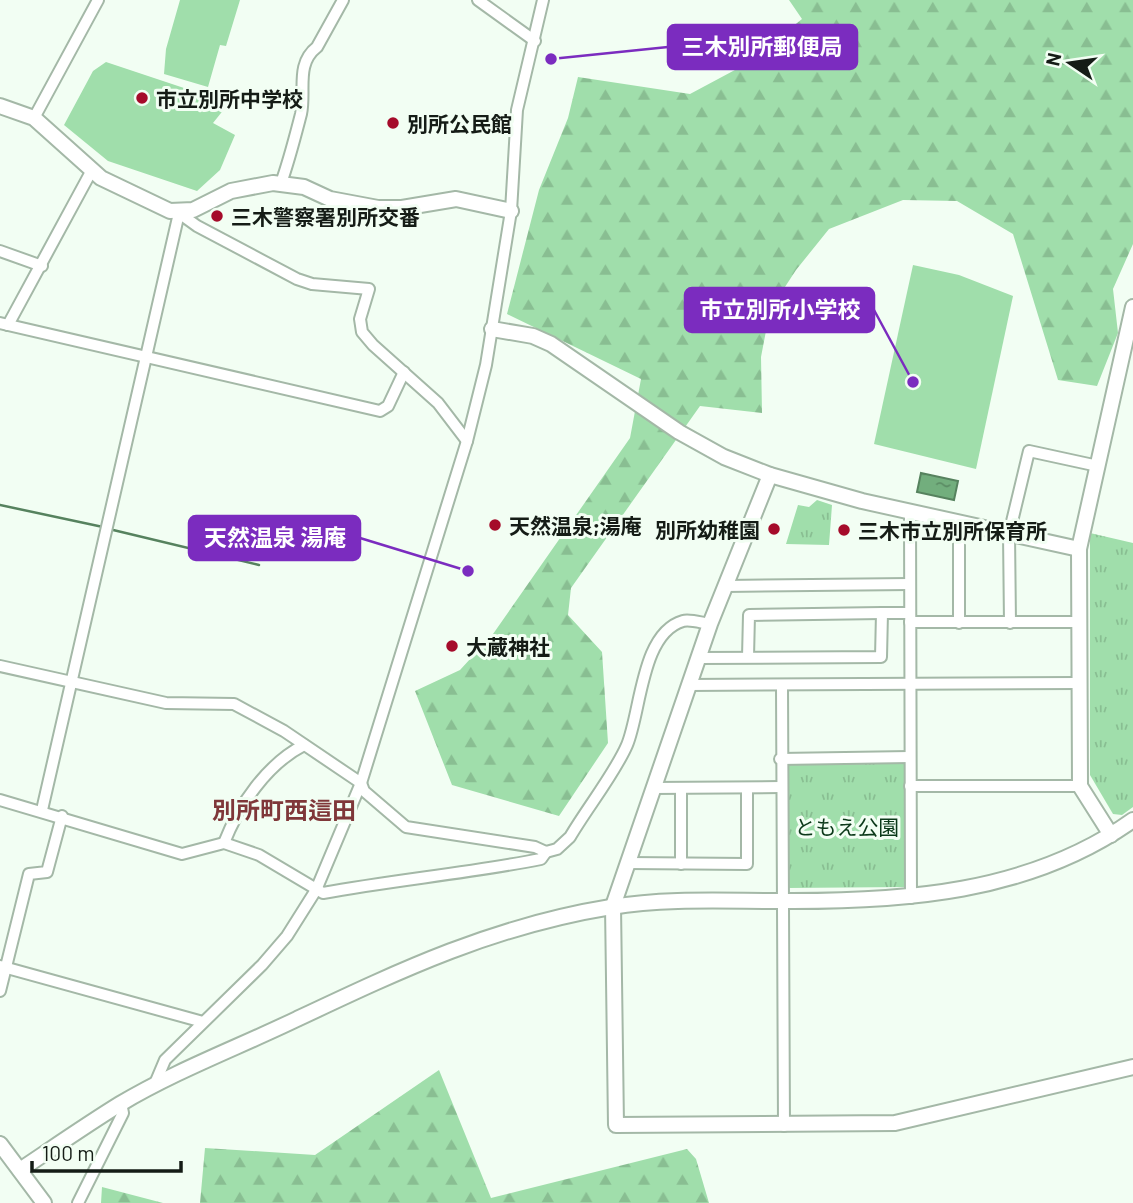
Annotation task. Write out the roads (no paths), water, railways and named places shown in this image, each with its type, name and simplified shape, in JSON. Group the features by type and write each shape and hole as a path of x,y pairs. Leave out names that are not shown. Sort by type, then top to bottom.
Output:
{"street":[{"path":"34,118 98,0"},
{"path":"281,183 302,110 301,76 311,52 317,47 343,0"},
{"path":"478,0 535,41"},
{"path":"153,1087 165,1060 262,965 287,936 316,890 361,783 467,441 492,329 511,211 516,119 543,0"},
{"path":"0,106 34,118 92,170 170,211 179,213 197,226 297,279 312,284 369,289 360,319 362,332 438,403 467,441"},
{"path":"92,170 42,266 4,324 380,411 388,406 404,373"},
{"path":"179,213 193,210 230,191 281,183 304,187 330,199 378,208 402,208 456,199 511,211"},
{"path":"42,810 179,213"},
{"path":"0,251 42,266"},
{"path":"1111,835 1080,786 1079,549 1133,307"},
{"path":"492,329 533,336 551,344 708,450 771,475 909,513 1079,549"},
{"path":"1010,622 1009,534 1029,451 1098,466"},
{"path":"771,475 710,624 613,906 616,1125 783,1126 895,1123 1133,1067"},
{"path":"909,513 911,898"},
{"path":"959,523 959,623"},
{"path":"726,586 910,583"},
{"path":"748,657 748,615 882,613 959,623 1078,622"},
{"path":"698,658 881,657 882,613"},
{"path":"0,666 166,703 234,704 304,745 361,783 364,791 406,827 535,847 546,852 558,849 570,837 626,748 636,721 641,681 666,632 683,621 710,624"},
{"path":"688,685 1079,683"},
{"path":"782,686 780,759 783,1126"},
{"path":"225,843 236,812 287,754 304,745"},
{"path":"780,759 910,757"},
{"path":"910,786 1080,786"},
{"path":"652,788 781,787"},
{"path":"681,788 681,864"},
{"path":"628,863 747,864 747,788"},
{"path":"0,800 42,810 183,854 225,843 258,855 323,893 407,877 501,867 541,859 546,852"},
{"path":"0,991 3,967 29,874 47,872 62,816"},
{"path":"20,1170 121,1103 418,961 484,936 613,906 705,901 911,898 954,892 1021,876 1111,835 1133,820"},
{"path":"3,967 203,1022"},
{"path":"78,1203 123,1113 121,1103"},
{"path":"0,1144 44,1203"}],"water":[{"path":"921,473 958,481 954,500 917,492"}],"waterway":[{"path":"0,505 103,527"},
{"path":"109,529 259,565"}],"place":[{"name":"三木別所郵便局","path":"551,59"},
{"name":"市立別所中学校","path":"142,98"},
{"name":"別所公民館","path":"393,123"},
{"name":"三木警察署別所交番","path":"217,216"},
{"name":"市立別所小学校","path":"913,382"},
{"name":"天然温泉;湯庵","path":"495,525"},
{"name":"別所幼稚園","path":"774,529"},
{"name":"三木市立別所保育所","path":"844,530"},
{"name":"天然温泉 湯庵","path":"468,571"},
{"name":"大蔵神社","path":"452,646"}],"district":[{"name":"別所町西這田","path":"284,809"}],"park label":[{"name":"ともえ公園","path":"847,826"}]}
